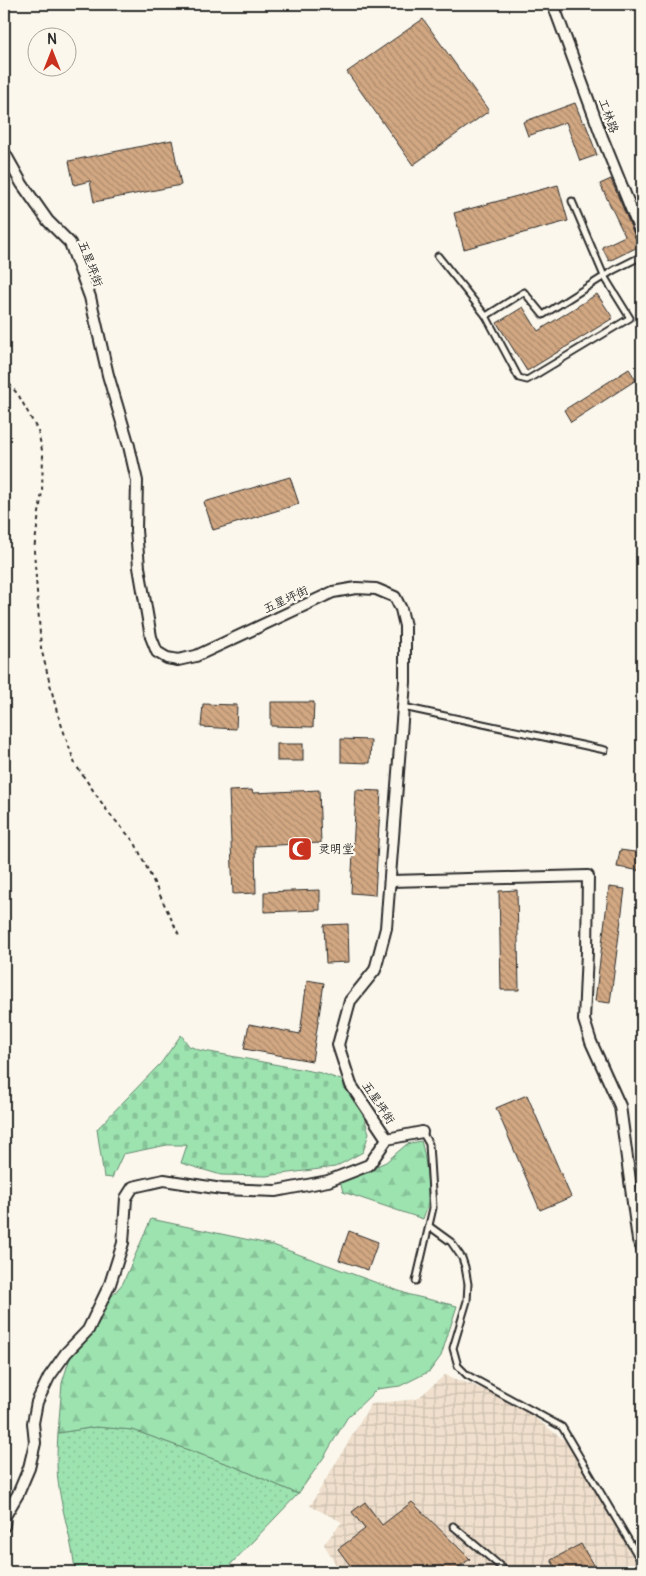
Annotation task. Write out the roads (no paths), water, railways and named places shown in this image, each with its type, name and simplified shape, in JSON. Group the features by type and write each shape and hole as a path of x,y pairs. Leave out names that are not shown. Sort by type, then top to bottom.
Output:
{"street":[{"name":"工林路","path":"553,4 602,136 642,236"},
{"name":"五星坪街","path":"4,152 22,184 48,221 70,243 90,297 108,375 129,446 137,481 136,530 139,567 151,637 157,652 167,658 178,660 196,656 333,592 356,588 376,589 395,597 401,609 405,626 405,682 386,928 375,970 350,1000 338,1045 351,1085 387,1139"},
{"path":"391,881 588,876 584,1020 591,1042 620,1106 638,1240 642,1248"},
{"path":"4,1526 5,1516 18,1494 29,1468 35,1443 33,1423 37,1402 49,1376 66,1353 88,1330 110,1284 123,1243 126,1198 133,1187 164,1180 222,1189 276,1191 328,1181 369,1165 387,1139 422,1132"}],"lane":[{"path":"438,256 486,316 519,378 528,380 630,318 604,276 572,201"},
{"path":"486,316 524,292 544,315 604,276 642,256"},
{"path":"402,707 605,750"},
{"path":"416,1282 433,1208 429,1144 422,1132"},
{"path":"429,1226 451,1242 457,1250 467,1276 467,1301 453,1348 458,1366 468,1375 562,1428 642,1563"},
{"path":"453,1526 507,1572"}],"place":[{"name":"灵明堂","path":"300,849"}]}
